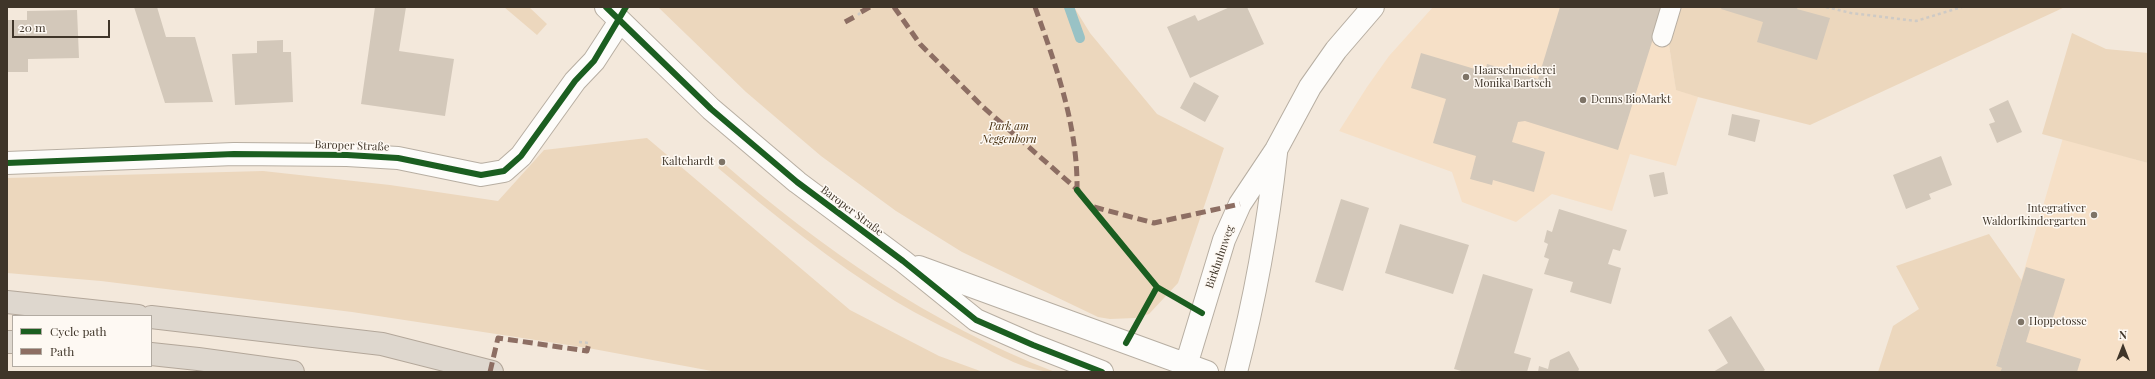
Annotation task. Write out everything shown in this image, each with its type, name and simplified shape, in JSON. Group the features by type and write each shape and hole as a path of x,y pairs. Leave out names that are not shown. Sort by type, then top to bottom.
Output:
{"highway":[{"path":"7,302 129,315"},
{"path":"152,317 382,344 492,372"},
{"path":"152,354 198,358 293,372"}],"street":[{"name":"Birkhuhnweg","path":"1184,368 1224,240 1240,204 1276,150 1310,87 1336,50 1373,7"},
{"name":"Baroper Straße","path":"7,163 234,154 347,155 398,158 481,175 504,171 521,156 575,81 594,61 613,14 711,109 797,182 903,261 976,320 1033,346 1102,372"},
{"name":"Birkhuhnweg","path":"1236,372 1264,249 1270,210 1276,150"},
{"name":"Baroper Straße","path":"903,261 1184,368 1207,372"}],"lane":[{"path":"1662,37 1671,7"}],"path":[{"path":"1826,7 1850,13 1916,21 1962,7"},
{"path":"858,15 862,12"},
{"path":"579,342 589,343"}],"shaded area":[{"path":"1433,7 1681,7 1669,45 1676,89 1698,97 1676,166 1630,154 1612,211 1552,194 1516,222 1462,202 1452,172 1339,131 1389,56"},
{"name":"Integrativer Waldorfkindergarten","path":"2063,138 2148,163 2148,372 2000,372 1996,366"}],"green space":[{"path":"504,7 529,7 547,24 537,35"},
{"name":"Park am Neggenborn","path":"658,7 1074,7 1090,33 1157,114 1224,148 1178,283 1149,314 1135,318 1110,319 1098,317 962,252 896,211 821,156 746,92"},
{"path":"1681,7 2065,7 1810,125 1698,97 1676,90 1669,45"},
{"path":"2072,33 2106,49 2148,53 2148,163 2042,134"},
{"path":"647,138 850,310 939,356 983,372 717,372 588,348 352,312 101,281 7,273 7,178 263,171 390,185 498,201 544,150"},
{"path":"722,162 799,225 879,282 964,331 1009,353 1055,372 1034,369 1013,362 895,301 826,254 760,203 718,168"},
{"path":"1989,234 2022,281 1996,366 2002,368 2000,372 1878,372 1893,326 1919,309 1896,266"}],"building":[{"path":"134,7 157,7 166,37 195,37 213,102 165,103"},
{"path":"375,7 406,7 399,51 454,59 445,116 361,104"},
{"path":"1230,7 1247,7 1264,44 1190,78 1167,27 1195,15 1198,21"},
{"path":"1560,7 1663,7 1618,150 1525,121 1518,122 1512,142 1545,152 1534,192 1493,180 1492,185 1470,179 1476,156 1433,143 1446,99 1411,88 1421,53 1485,72 1487,64 1538,79"},
{"path":"1722,7 1798,7 1797,9 1830,18 1817,60 1757,42 1763,22 1721,9"},
{"path":"77,10 79,58 28,59 28,72 7,72 7,20 27,20 27,11"},
{"path":"283,40 283,52 291,52 293,102 235,105 232,54 257,53 257,41"},
{"path":"1194,82 1219,96 1205,122 1180,108"},
{"path":"2008,100 2022,132 1997,143 1989,124 1995,122 1989,109"},
{"path":"1732,114 1760,120 1755,142 1728,135"},
{"path":"1941,156 1952,185 1929,194 1931,199 1906,209 1893,175"},
{"path":"1664,172 1668,194 1654,197 1649,175"},
{"path":"1341,199 1369,208 1343,291 1315,282"},
{"path":"1559,209 1627,230 1620,251 1613,249 1608,264 1621,268 1611,304 1570,292 1573,282 1544,274 1549,259 1544,257 1548,244 1544,242 1547,230 1552,232"},
{"path":"1400,224 1469,245 1453,294 1385,273"},
{"name":"Hoppetosse","path":"2026,267 2065,279 2051,324 2033,319 2026,342 2081,359 2077,372 2000,372 2002,368 1996,366"},
{"path":"1483,274 1533,289 1514,353 1531,358 1527,372 1465,372 1454,369"},
{"path":"1731,316 1765,370 1762,372 1713,372 1728,363 1708,330"},
{"path":"1569,351 1579,369 1578,372 1538,372 1539,366 1548,369 1550,360"}],"waterway":[{"path":"1069,7 1080,38"}],"marked path":[{"path":"861,12 870,7"},
{"path":"894,7 920,44 983,107 1079,191"},
{"path":"1035,7 1051,51 1070,120 1074,143 1077,190"},
{"path":"845,22 858,15"},
{"path":"1094,207 1154,223 1240,204"},
{"path":"490,372 498,338 587,351 589,343"}],"cycle path":[{"path":"606,7 711,109 797,182 903,261 976,320 1033,345 1102,372"},
{"path":"7,163 234,154 347,155 398,158 481,175 504,171 521,156 575,81 594,61 626,7"},
{"path":"1077,190 1157,287 1202,313"},
{"path":"1126,343 1157,287"}],"place":[{"name":"Haarschneiderei Monika Bartsch","path":"1466,77"},
{"name":"Denns BioMarkt","path":"1583,100"},
{"name":"Kaltehardt","path":"722,162"},
{"name":"Integrativer Waldorfkindergarten","path":"2094,215"},
{"name":"Hoppetosse","path":"2021,322"}]}
